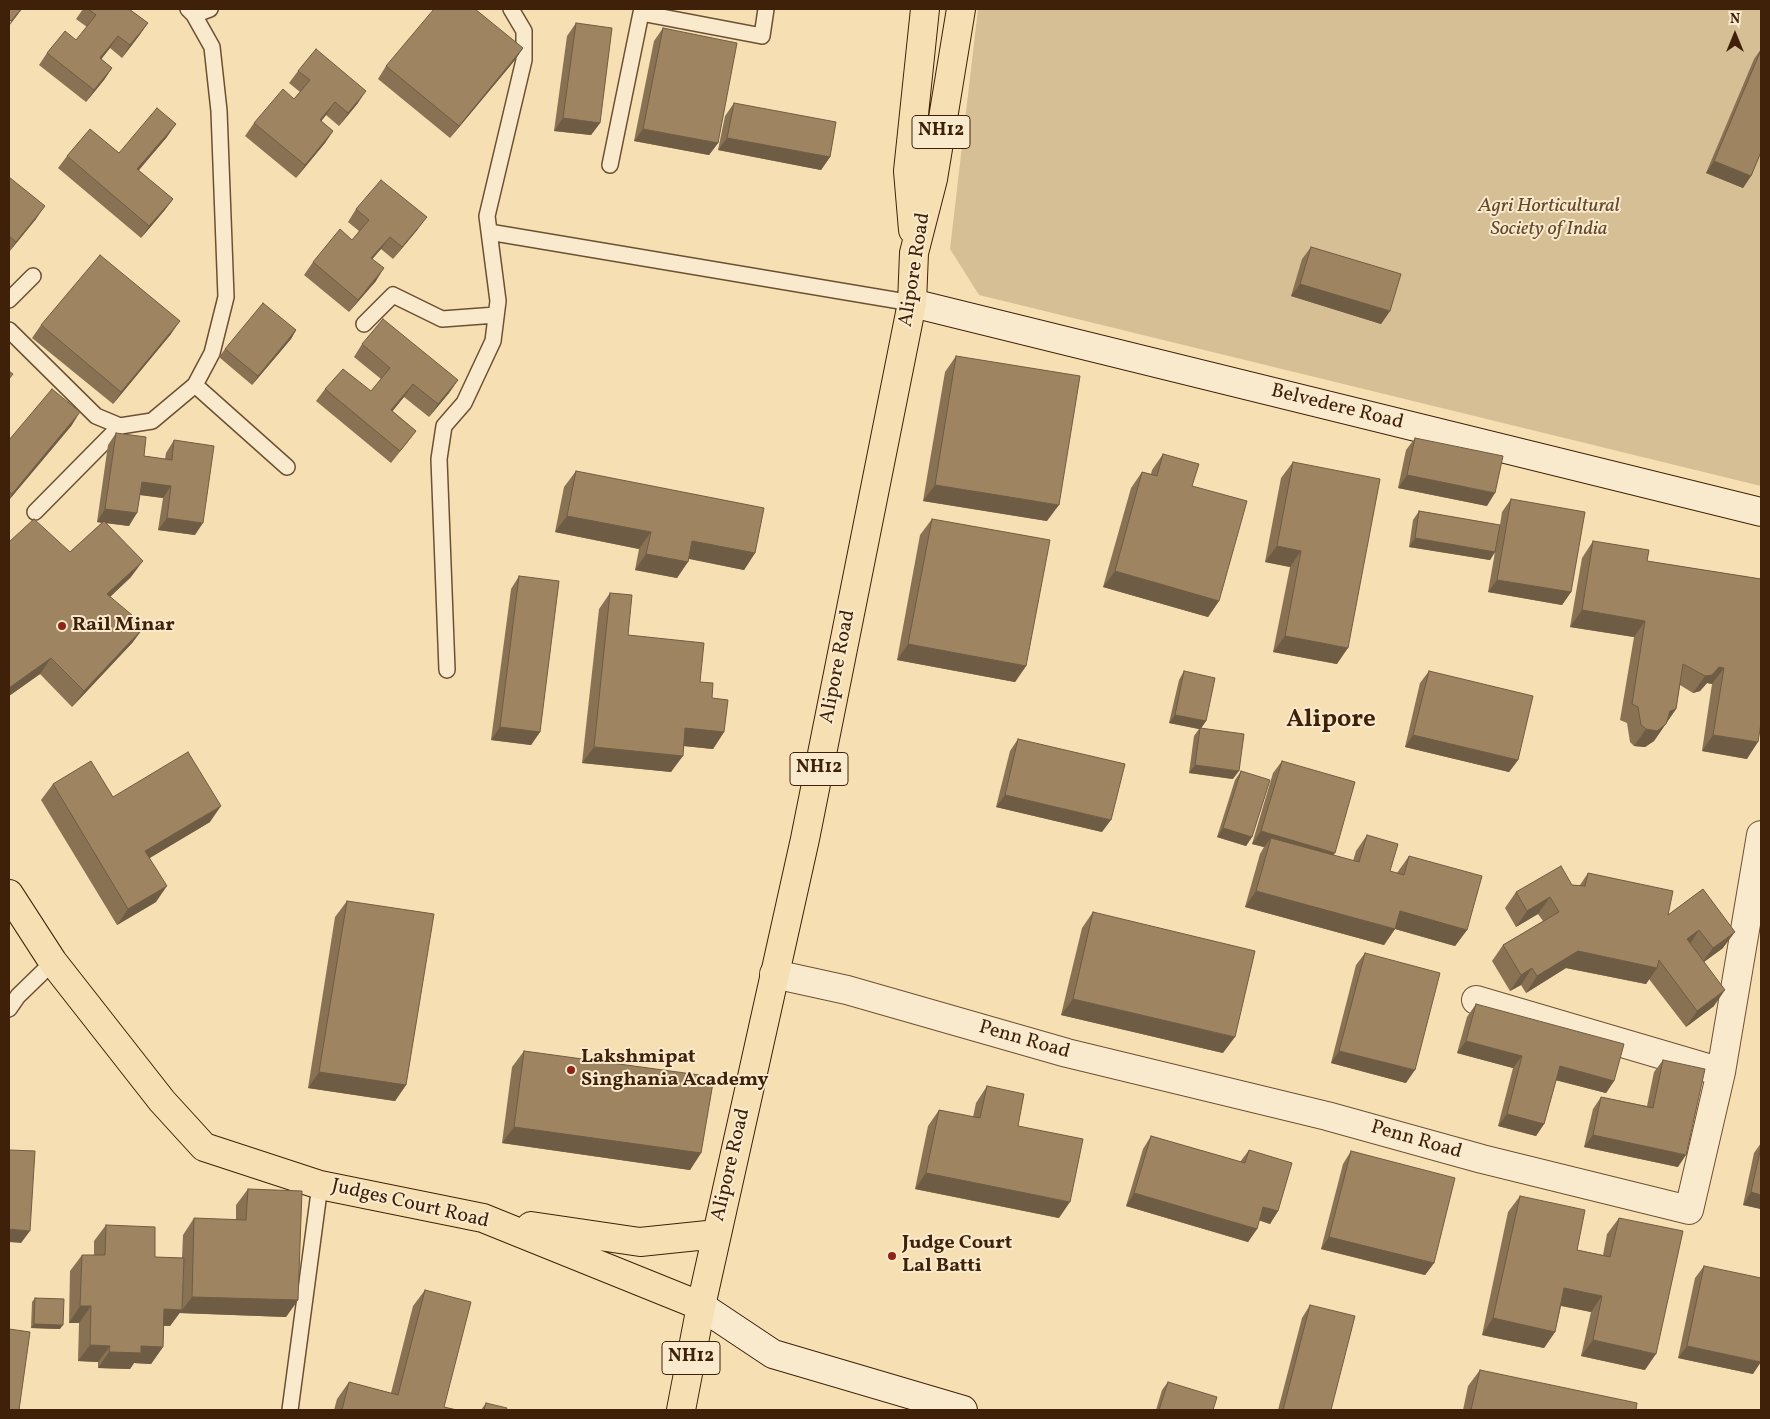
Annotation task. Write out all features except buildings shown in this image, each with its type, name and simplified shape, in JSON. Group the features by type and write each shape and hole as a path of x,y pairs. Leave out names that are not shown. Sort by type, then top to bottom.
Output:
{"highway":[{"name":"NH12","path":"914,254 908,171 924,9"},
{"name":"Alipore Road","path":"681,1410 701,1306 805,839 912,302 914,254 933,179 961,9"},
{"name":"Judges Court Road","path":"9,894 53,962 162,1100 204,1147 320,1185 483,1218 701,1306"},
{"path":"483,1218 640,1242 717,1234"}],"street":[{"name":"Belvedere Road","path":"912,302 1761,512"},
{"name":"Penn Road","path":"774,974 847,990 1067,1053 1327,1116 1482,1159 1689,1210 1721,1072 1761,835"},
{"path":"1476,1000 1721,1072"},
{"name":"Judges Court Road","path":"701,1306 773,1354 963,1410"}],"lane":[{"path":"9,330 96,416 120,426 152,421 195,384 212,353 226,297 218,111 212,48 191,12 210,9"},
{"path":"447,670 439,459 444,426 464,403 493,341 498,301 486,216 524,60 524,30 511,9"},
{"path":"610,165 641,13 762,36 766,9"},
{"path":"489,232 912,302"},
{"path":"9,300 33,276"},
{"path":"364,324 393,295 442,320 496,315"},
{"path":"195,384 287,466"},
{"path":"35,512 120,426"},
{"path":"9,1009 18,996 53,962"},
{"path":"290,1410 320,1185"}],"green space":[{"name":"Agri Horticultural Society of India","path":"978,9 1761,9 1761,486 979,295 950,249"}],"place":[{"name":"Rail Minar","path":"62,626"},
{"name":"Lakshmipat Singhania Academy","path":"571,1070"},
{"name":"Judge Court Lal Batti","path":"892,1256"}],"district":[{"name":"Alipore","path":"1331,721"}]}
